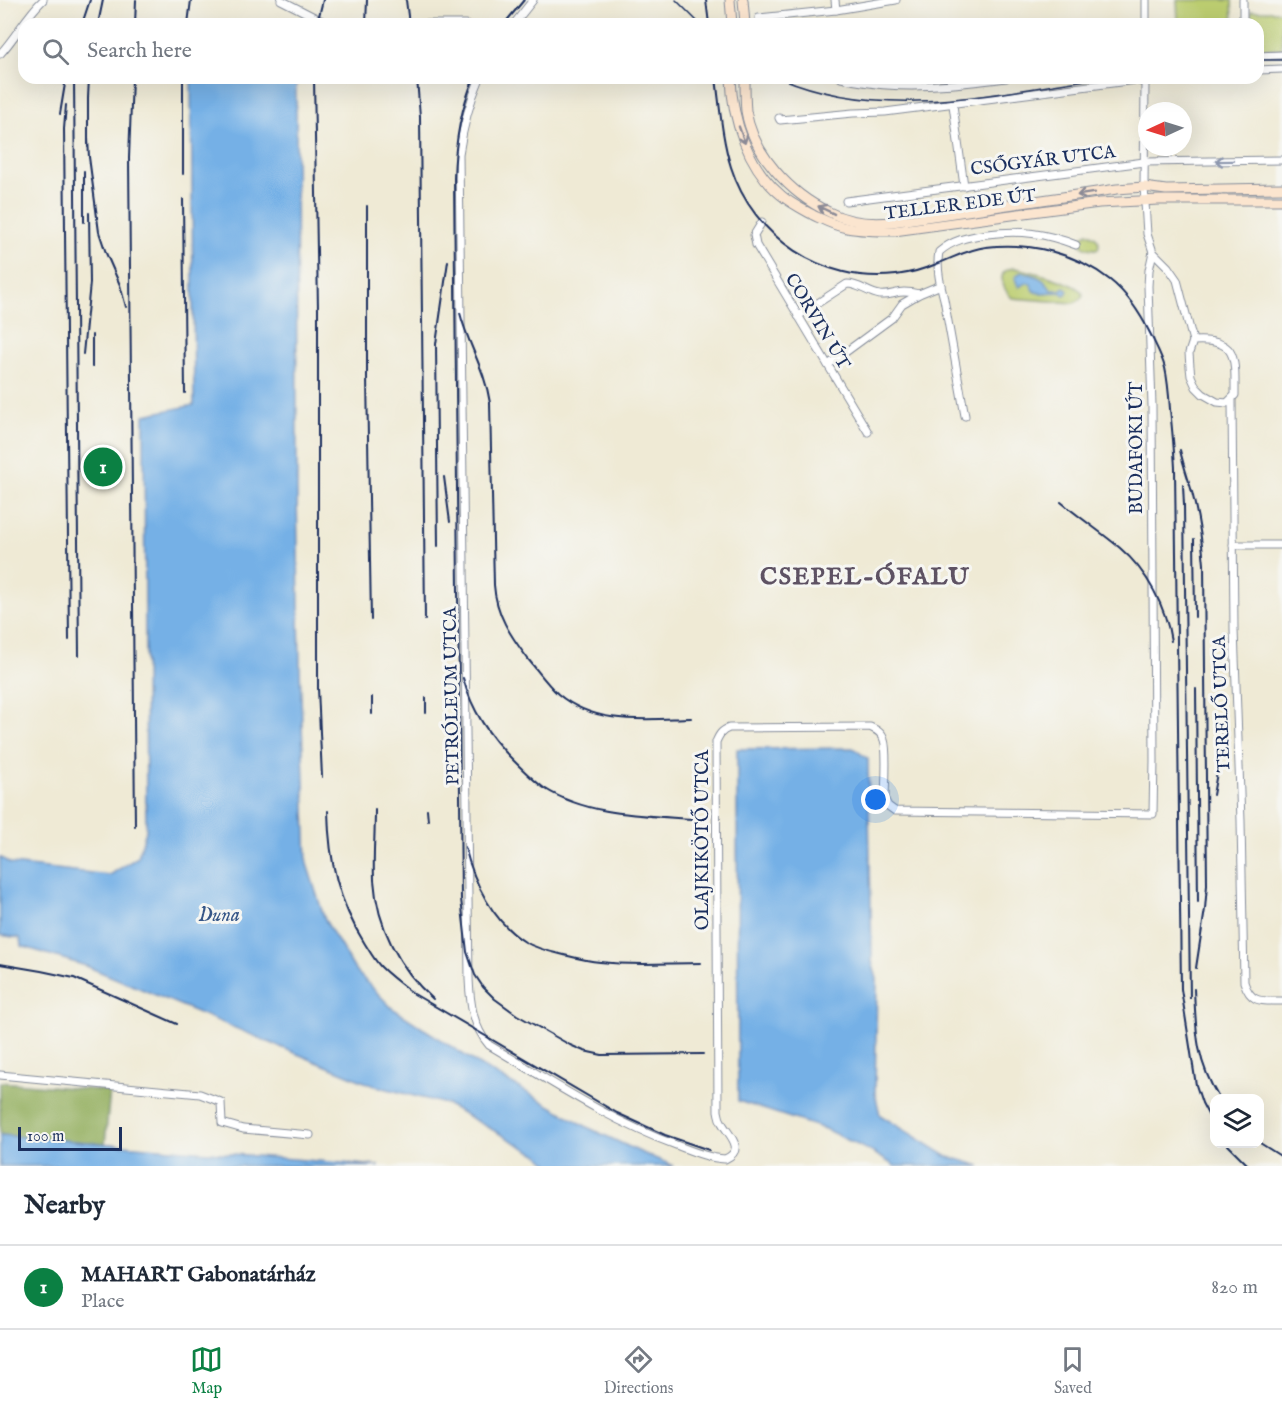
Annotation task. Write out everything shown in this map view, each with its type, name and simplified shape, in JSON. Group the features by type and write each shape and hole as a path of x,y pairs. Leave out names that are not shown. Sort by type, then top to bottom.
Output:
{"main road":[{"path":"730,0 732,18"},
{"path":"743,0 744,18"},
{"name":"TELLER EDE ÚT","path":"732,84 736,119 743,141 762,174 780,195 825,221 845,228 894,231 1099,203 1282,200"},
{"name":"TELLER EDE ÚT","path":"745,84 747,112 754,134 776,172 806,200 830,213 864,222 892,222 1117,189 1144,187 1166,190 1282,188"}],"street":[{"path":"27,18 43,0"},
{"path":"281,0 316,18"},
{"path":"519,18 533,0"},
{"path":"836,0 836,10"},
{"path":"780,18 896,0"},
{"path":"1146,0 1146,18"},
{"path":"1243,0 1243,18"},
{"path":"0,54 18,31"},
{"path":"1264,56 1282,55"},
{"path":"1264,70 1282,69"},
{"name":"PETRÓLEUM UTCA","path":"477,84 462,132 459,154 469,979 473,1015 479,1032 489,1045 615,1119 700,1154 728,1158"},
{"path":"878,84 919,86 959,84"},
{"path":"779,118 780,120 953,105 1107,84"},
{"name":"BUDAFOKI ÚT","path":"1145,84 1144,187 1148,234 1153,252 1148,286 1152,406 1153,814"},
{"path":"953,105 964,186"},
{"name":"CSŐGYÁR UTCA","path":"846,201 1144,162 1282,160"},
{"name":"CORVIN ÚT","path":"762,222 754,235 756,245 868,432"},
{"path":"965,416 940,285 939,252 957,240 1009,232 1041,234 1076,245"},
{"path":"1153,252 1177,280 1193,341 1190,366 1196,387 1217,402 1227,403 1232,400 1235,395 1235,364 1232,354 1222,344 1193,341"},
{"path":"798,316 847,284 859,286 868,292 880,295 903,292 919,294"},
{"path":"828,365 892,318 902,304 940,285"},
{"name":"TERELŐ UTCA","path":"1232,400 1234,643 1244,982 1249,994 1258,1001 1282,1001"},
{"path":"1233,545 1282,544"},
{"name":"OLAJKIKÖTŐ UTCA","path":"728,1158 735,1147 732,1136 720,1119 718,1100 716,742 723,730 729,728 870,727 884,738 886,747 885,800 888,807 895,811 1153,814"},
{"path":"0,1075 200,1094 221,1102 222,1123 243,1129 310,1135"}],"green space":[{"path":"1177,0 1232,0 1233,18 1178,18"},
{"path":"1251,11 1282,11 1282,49 1264,49 1264,18 1252,18"},
{"path":"1088,233 1097,239 1098,249 1082,245 1082,238"},
{"path":"1014,268 1074,286 1081,292 1082,298 1073,303 1012,298 1003,285 1002,276 1008,269"},
{"path":"0,1082 110,1091 105,1144 0,1135"}],"water":[{"name":"Duna","path":"191,84 296,84 297,493 300,668 307,864 325,920 355,970 392,1008 481,1066 589,1128 674,1166 550,1166 540,1156 446,1104 372,1085 86,966 21,946 20,938 0,935 0,857 11,864 110,875 138,857 146,831 144,415 194,405"},
{"path":"1022,272 1039,278 1051,290 1060,290 1064,287 1068,291 1064,295 1060,292 1035,292 1030,283 1019,287 1015,278"},
{"path":"853,748 868,759 872,962 877,979 875,1093 880,1115 946,1156 981,1166 895,1166 825,1129 738,1101 737,749"},
{"path":"0,1135 379,1166 0,1166"}],"tram line":[{"path":"676,0 694,18"},
{"path":"1264,60 1282,60"},
{"path":"799,84 820,91 859,98 898,101 978,96 1062,84"}],"railway":[{"path":"84,18 90,0"},
{"path":"99,18 103,0"},
{"path":"135,18 136,0"},
{"path":"189,18 191,0"},
{"path":"318,18 323,0"},
{"path":"366,18 367,0"},
{"path":"406,0 408,18"},
{"path":"509,18 524,0"},
{"path":"706,0 708,18"},
{"path":"60,114 65,84"},
{"path":"74,84 79,656"},
{"path":"88,147 89,84"},
{"path":"132,84 129,158 135,826"},
{"path":"183,84 183,174"},
{"path":"314,84 318,309 318,688 322,777"},
{"path":"417,84 420,117 425,620"},
{"path":"472,84 459,127 454,178 461,899 467,952 475,975 495,999 517,1015 570,1045 602,1055 703,1054"},
{"path":"717,84 725,146 741,192 756,215 794,251 843,272 869,276 913,272 968,251 986,247 1019,246 1067,256 1097,271 1117,286 1138,312 1159,351 1168,383 1175,468 1181,989 1196,1085 1210,1118"},
{"path":"66,105 64,129 69,640"},
{"path":"88,138 99,232 120,285 126,307"},
{"path":"84,171 84,222"},
{"path":"183,199 185,393"},
{"path":"367,206 371,620"},
{"path":"83,354 90,283 89,213"},
{"path":"438,546 436,344 448,261"},
{"path":"460,313 484,379 490,403 494,585 501,615 510,633 550,686 573,704 605,716 639,719 691,718"},
{"path":"92,335 92,367"},
{"path":"1180,450 1196,510 1204,564 1207,885 1196,968"},
{"path":"444,477 450,522"},
{"path":"1183,485 1190,998"},
{"path":"1061,502 1120,548 1139,567 1160,603 1171,641"},
{"path":"1194,539 1195,617"},
{"path":"463,678 476,712 496,742 544,788 562,798 602,810 643,816 706,820"},
{"path":"1196,689 1198,902"},
{"path":"372,697 372,714"},
{"path":"426,698 426,713"},
{"path":"1213,795 1222,745 1222,715"},
{"path":"427,809 428,820"},
{"path":"375,810 374,880 380,914 400,960 433,999"},
{"path":"328,811 330,847 342,896 365,944 377,962 389,974 414,994 617,1113 665,1135 709,1150"},
{"path":"465,847 480,888 494,913 503,924 525,942 549,951 596,962 701,963"},
{"path":"0,964 74,978 177,1024"},
{"path":"1194,989 1199,1046 1206,1071 1217,1094"},
{"path":"1264,1146 1282,1157"},
{"path":"1231,1148 1249,1166"}],"place":[{"name":"MAHART Gabonatárház","path":"103,467"}],"district":[{"name":"CSEPEL-ÓFALU","path":"865,576"}]}
